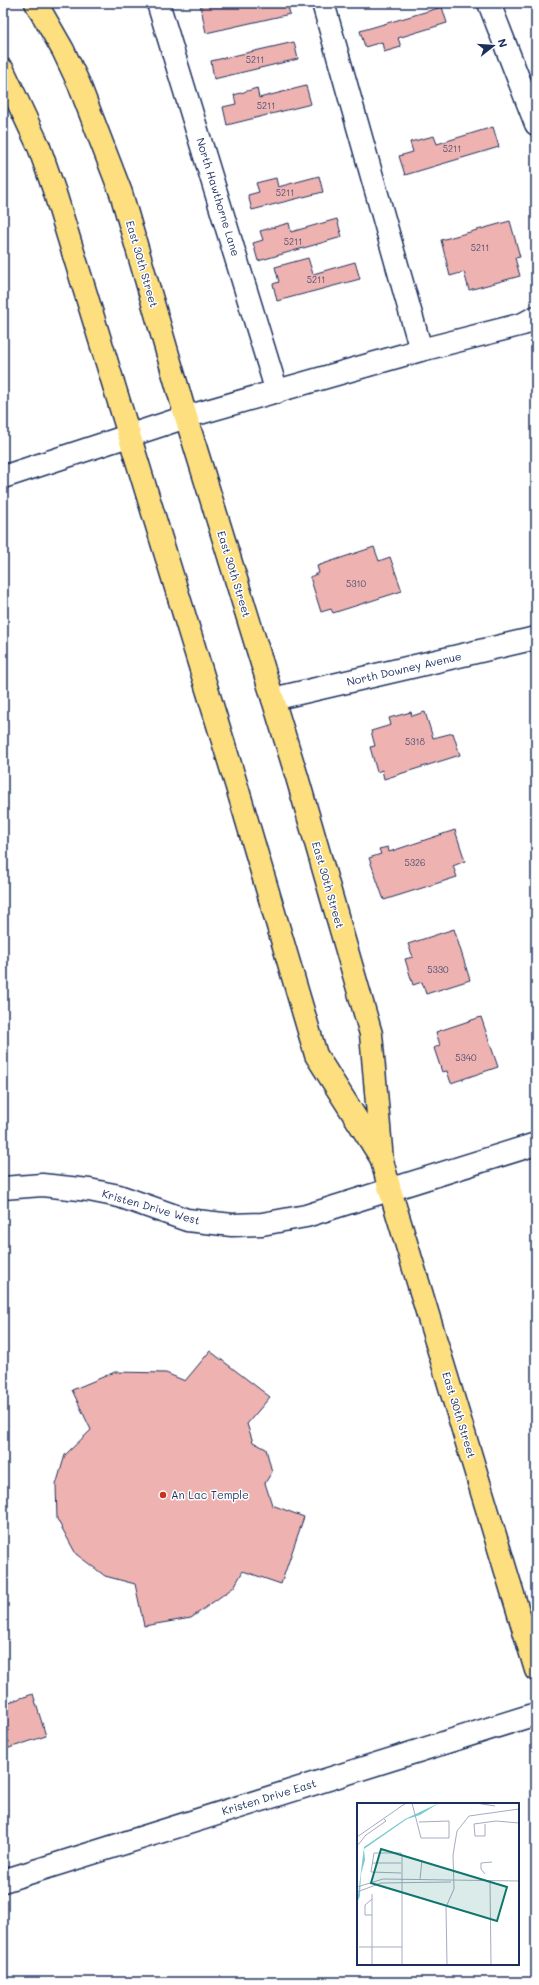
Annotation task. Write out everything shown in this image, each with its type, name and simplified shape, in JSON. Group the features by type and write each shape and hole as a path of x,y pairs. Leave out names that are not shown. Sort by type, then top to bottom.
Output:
{"main road":[{"name":"East 30th Street","path":"36,3 63,50 79,84 109,159 186,417 273,699 371,1034 382,1161 536,1670"},
{"name":"East 30th Street","path":"3,70 39,147 49,176 237,787 316,1054 382,1161"}],"street":[{"name":"North Hawthorne Lane","path":"158,3 277,392"},
{"path":"323,3 421,350"},
{"path":"489,3 536,124"},
{"path":"3,477 186,417 421,350 523,324 536,317"},
{"name":"North Downey Avenue","path":"273,699 536,638"},
{"name":"Kristen Drive West","path":"3,1188 42,1185 89,1190 119,1196 187,1220 232,1225 262,1224 292,1220 536,1144"},
{"name":"Kristen Drive East","path":"3,1880 536,1714"}],"building":[{"path":"200,3 287,3 290,14 206,33"},
{"path":"442,7 447,23 398,38 401,47 384,52 382,42 365,47 360,31"},
{"path":"294,42 298,59 214,79 211,61"},
{"path":"306,86 311,104 227,125 223,107 236,104 234,95 257,88 259,98"},
{"path":"493,127 499,147 405,175 399,156 413,152 410,142 434,136 437,144"},
{"path":"319,176 323,192 252,210 248,195 259,192 256,183 276,178 278,187"},
{"path":"337,219 342,237 258,261 253,243 263,240 260,231 289,223 291,232"},
{"path":"510,221 520,257 515,258 520,276 469,290 464,272 450,276 441,240"},
{"path":"308,258 313,274 355,262 360,279 277,301 273,284 279,282 275,267"},
{"path":"374,547 379,561 390,557 402,591 333,613 331,609 321,612 310,577 319,573 317,566"},
{"path":"411,712 412,716 425,712 433,738 453,733 460,755 384,779 382,770 377,772 370,747 375,746 371,731 391,725 389,718"},
{"path":"455,830 465,861 453,866 457,877 384,900 369,858 381,854 379,849 388,847 389,852"},
{"path":"454,929 470,980 426,994 422,982 413,985 405,959 413,957 408,944"},
{"path":"481,1017 498,1067 451,1083 447,1071 442,1072 434,1048 440,1045 436,1032"},
{"name":"An Lac Temple","path":"210,1351 270,1397 247,1424 253,1442 266,1449 272,1472 265,1483 272,1505 304,1517 281,1584 243,1571 234,1587 191,1618 144,1626 135,1584 105,1576 76,1554 57,1519 56,1485 65,1455 91,1430 72,1390 115,1372 166,1373 185,1381"},
{"path":"33,1694 46,1736 3,1750 3,1704"}],"place":[{"name":"An Lac Temple","path":"163,1495"}]}
